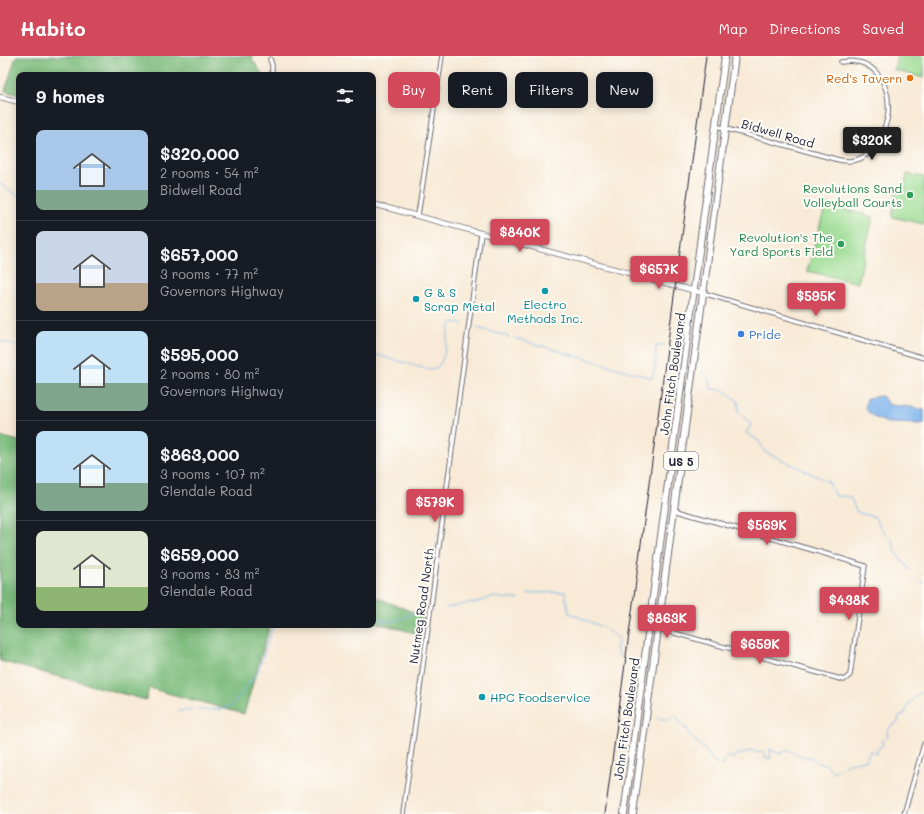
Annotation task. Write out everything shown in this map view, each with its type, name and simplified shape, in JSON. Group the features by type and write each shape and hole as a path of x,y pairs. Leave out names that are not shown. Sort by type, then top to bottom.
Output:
{"highway":[{"name":"John Fitch Boulevard","path":"624,814 726,56"},
{"name":"John Fitch Boulevard","path":"633,814 735,56"}],"street":[{"path":"418,216 442,56"},
{"path":"270,59 272,72"},
{"name":"Bidwell Road","path":"716,126 835,160 845,162 864,157 878,141 887,119 888,102 885,85 882,77 871,64 861,59 850,59 841,62"},
{"path":"0,97 16,101"},
{"path":"376,205 703,293 924,358"},
{"name":"Nutmeg Road North","path":"404,814 481,234"},
{"path":"649,626 844,680 850,675 865,566 674,510"},
{"path":"904,814 924,744"}],"green space":[{"path":"16,56 253,56 252,59 261,72 16,72 16,94 5,91"},
{"path":"897,56 924,56 924,78 894,70"},
{"name":"Revolutions Sand Volleyball Courts","path":"907,174 924,177 924,224 892,217 896,189 904,190"},
{"name":"Revolution's The Yard Sports Field","path":"826,204 873,217 858,283 807,271"},
{"path":"0,436 16,440 16,628 269,628 244,714 149,688 146,700 0,661"},
{"path":"376,597 423,616 419,634 376,623"}],"water":[{"path":"882,396 889,405 924,410 924,424 887,423 874,417 865,409 867,398"}],"waterway":[{"path":"0,184 16,194"},
{"path":"376,355 427,369 435,368 439,365 443,357 450,325 454,322 463,324"},
{"path":"474,327 509,337"},
{"path":"514,338 652,378 655,369 656,346 664,345"},
{"path":"0,341 16,345"},
{"path":"672,347 672,352 680,353"},
{"path":"702,372 708,377 711,389 723,390 738,401 739,413 751,424 746,433 759,441 765,452 829,482 835,496 850,497 857,512 875,517 882,530 892,539 896,553 910,570"},
{"path":"920,580 924,584"},
{"path":"528,594 565,592 569,613 605,628 619,639 616,648 620,657"},
{"path":"446,608 470,602 473,604 491,597 518,599"},
{"path":"376,617 385,621 390,621 406,617 426,608"},
{"path":"178,711 224,709 233,704 258,672 272,628"},
{"path":"631,666 635,672 632,689"},
{"path":"657,718 668,720 675,716 684,728 687,728 690,736 706,751 715,763 723,765 727,757 734,758 736,754 742,754 753,750 757,753 764,751 766,758 771,758 770,749 779,754 788,750 804,757 811,757 817,763 825,764 834,772 848,763 866,760 870,751 877,754 877,749 883,745 882,741 888,737 887,732 891,726 898,722 899,717 905,714 910,703 924,690"}],"railway":[{"path":"605,814 706,56"}],"place":[{"name":"Red's Tavern","path":"910,78"},
{"name":"Revolutions Sand Volleyball Courts","path":"910,195"},
{"name":"Revolution's The Yard Sports Field","path":"841,244"},
{"name":"Electro Methods Inc.","path":"545,291"},
{"name":"G & S Scrap Metal","path":"416,299"},
{"name":"Pride","path":"741,334"},
{"name":"HPC Foodservice","path":"482,697"}]}
